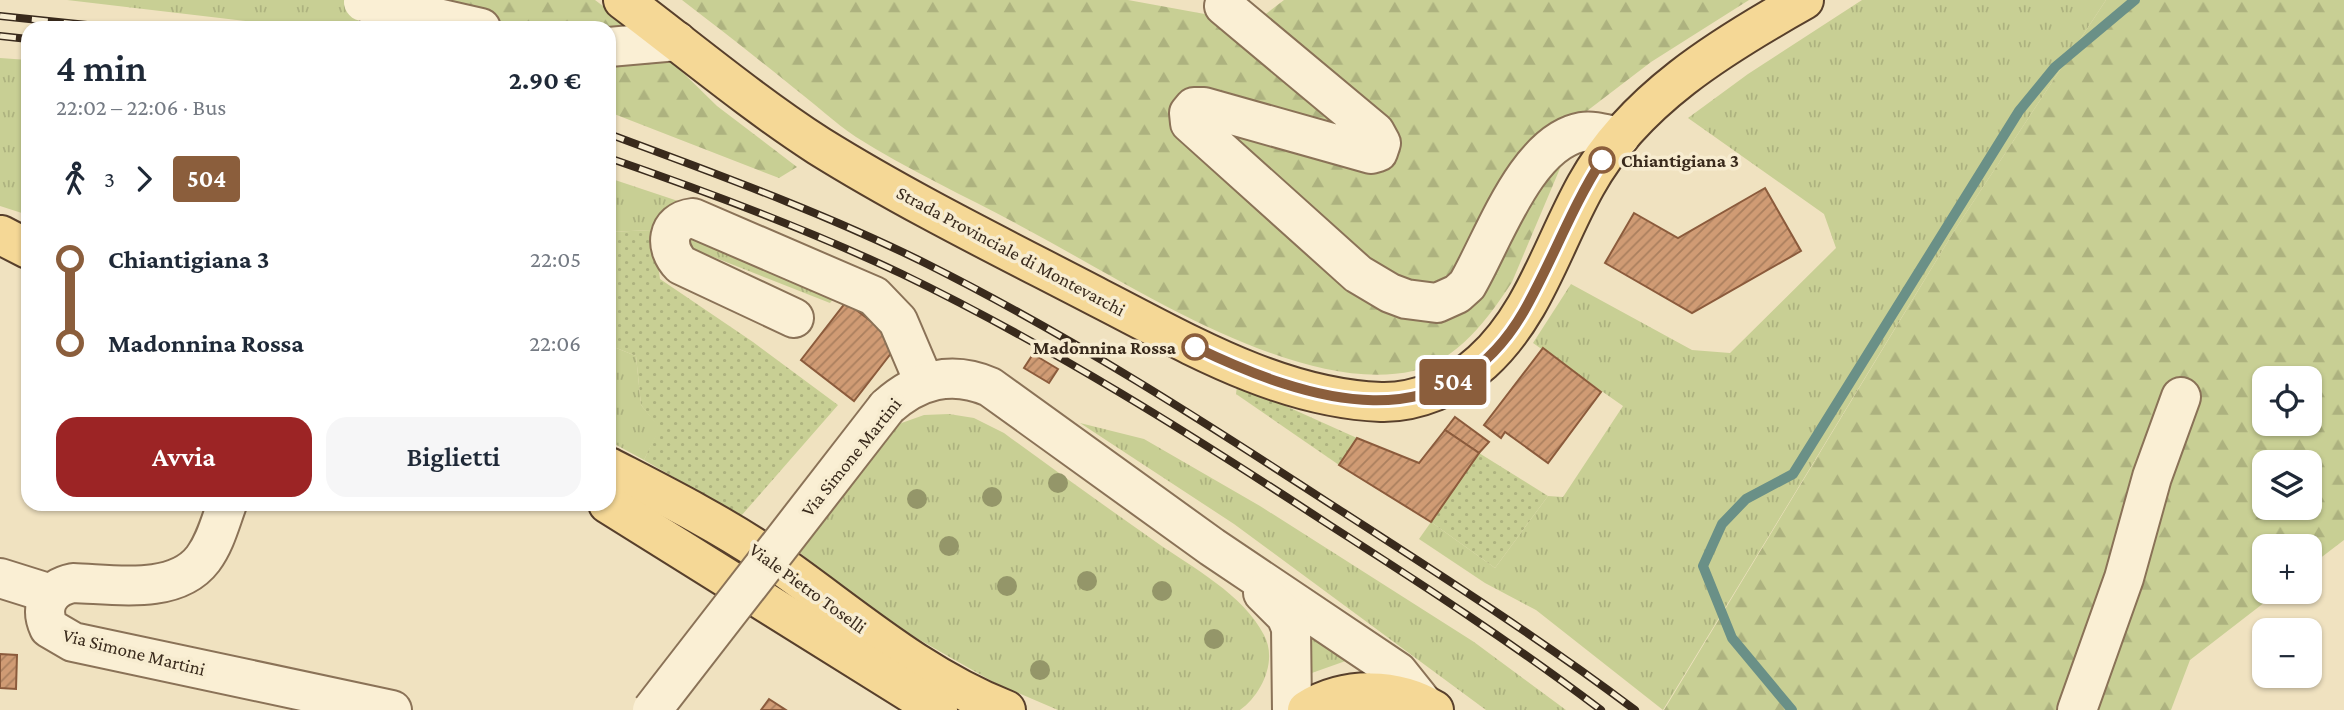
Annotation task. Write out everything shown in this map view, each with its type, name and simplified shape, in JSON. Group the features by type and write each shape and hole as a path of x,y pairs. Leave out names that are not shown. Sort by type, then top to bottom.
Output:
{"main road":[{"name":"Strada Provinciale di Montevarchi","path":"623,0 815,143 1024,259 1251,373 1310,390 1369,401 1394,401 1432,392 1468,373 1490,355 1523,313 1587,183 1639,115 1685,76 1739,39 1804,0"},
{"name":"Viale Pietro Toselli","path":"616,471 764,554 848,618 925,670 1006,710"},
{"name":"Viale Pietro Toselli","path":"616,509 939,710"},
{"path":"1307,710 1318,703 1357,692 1387,693 1428,706"}],"street":[{"path":"362,1 444,21"},
{"path":"1224,6 1376,132 1381,143 1378,152 1371,154 1204,107 1194,107 1189,113 1190,123 1358,274 1406,299 1437,303 1457,294 1473,274 1527,173 1567,138 1584,132 1620,137"},
{"path":"616,46 677,41"},
{"path":"794,318 681,265 669,249 668,240 675,225 682,219 693,218 874,296 898,321 924,383"},
{"name":"Via Simone Martini","path":"652,710 887,407 902,394 924,383 954,378 990,387 1212,547 1398,672 1428,706"},
{"path":"2077,710 2124,578 2152,477 2181,397"},
{"path":"0,578 51,594 57,588 72,583 155,583 185,574 207,553 223,511"},
{"name":"Via Simone Martini","path":"1212,547 1286,616 1291,628 1293,653 1292,710"},
{"name":"Via Simone Martini","path":"51,594 44,615 48,628 73,642 392,710"}],"green space":[{"path":"67,0 346,0 368,14 366,21 245,21"},
{"path":"430,0 595,0 619,18 631,33 616,30 616,21 499,21 427,4"},
{"path":"682,0 1128,0 1254,23 1284,0 1749,0 1651,62 1583,114 1512,282 1482,324 1458,348 1429,366 1413,371 1368,375 1318,367 1267,352 1215,330 1163,305 898,162 848,132"},
{"path":"1862,0 2106,0 1956,228 1663,710 1536,610 1485,583 1419,539 1431,522 1495,568 1548,496 1563,497 1623,406 1533,343 1571,284 1692,350 1730,353 1836,248 1824,214 1688,118 1748,74"},
{"path":"2106,0 2344,0 2344,540 2322,557 2322,534 2252,534 2252,604 2262,604 2190,660 2171,710 1664,710 1956,228"},
{"path":"616,57 670,60 717,106 797,167 779,178 616,115"},
{"path":"0,58 21,60 21,213 0,206"},
{"path":"616,180 684,203 653,230 616,232"},
{"path":"653,230 660,279 753,342 838,405 741,516 644,460 659,428 641,405 636,356 616,348 616,232"},
{"path":"690,235 841,289 830,303 693,249 688,241"},
{"path":"616,348 636,356 641,405 660,428 644,460 616,445"},
{"path":"1237,386 1357,438 1339,465 1236,394"},
{"path":"949,414 974,418 1004,433 1230,594 1255,620 1268,645 1265,677 1248,704 1240,710 1058,710 997,684 897,627 850,595 798,551 896,425 924,415"},
{"path":"1080,423 1144,439 1260,506 1474,642 1566,710 1486,710 1234,524"},
{"path":"1479,453 1548,496 1495,568 1431,522"},
{"path":"1306,620 1354,658 1309,674"}],"building":[{"path":"1765,188 1801,251 1692,313 1605,263 1634,213 1678,238"},
{"path":"846,302 899,343 854,401 801,360"},
{"path":"1543,348 1601,392 1548,463 1505,432 1501,438 1484,425"},
{"path":"1033,354 1058,369 1049,383 1024,368"},
{"path":"1455,417 1489,442 1479,453 1445,430"},
{"path":"1445,430 1479,453 1431,522 1339,465 1357,438 1419,463"},
{"path":"0,654 17,655 16,689 0,688"},
{"path":"769,699 786,710 761,710"}],"waterway":[{"path":"1792,710 1732,638 1703,566 1722,524 1746,499 1793,474 2019,111 2055,67 2135,0"}],"railway":[{"path":"0,16 48,21"},
{"path":"0,36 21,38"},
{"path":"616,137 770,195 888,245 1032,320 1135,380 1285,475 1487,606 1635,710"},
{"path":"616,161 794,226 902,274 1067,361 1279,492 1468,615 1601,710"}],"bus line":[{"name":"504","path":"1195,347 1251,373 1341,397 1394,401 1419,397 1444,387 1479,365 1502,343 1523,313 1587,183 1602,160"}],"place":[{"name":"Chiantigiana 3","path":"1602,160"},
{"name":"Madonnina Rossa","path":"1195,347"}]}
